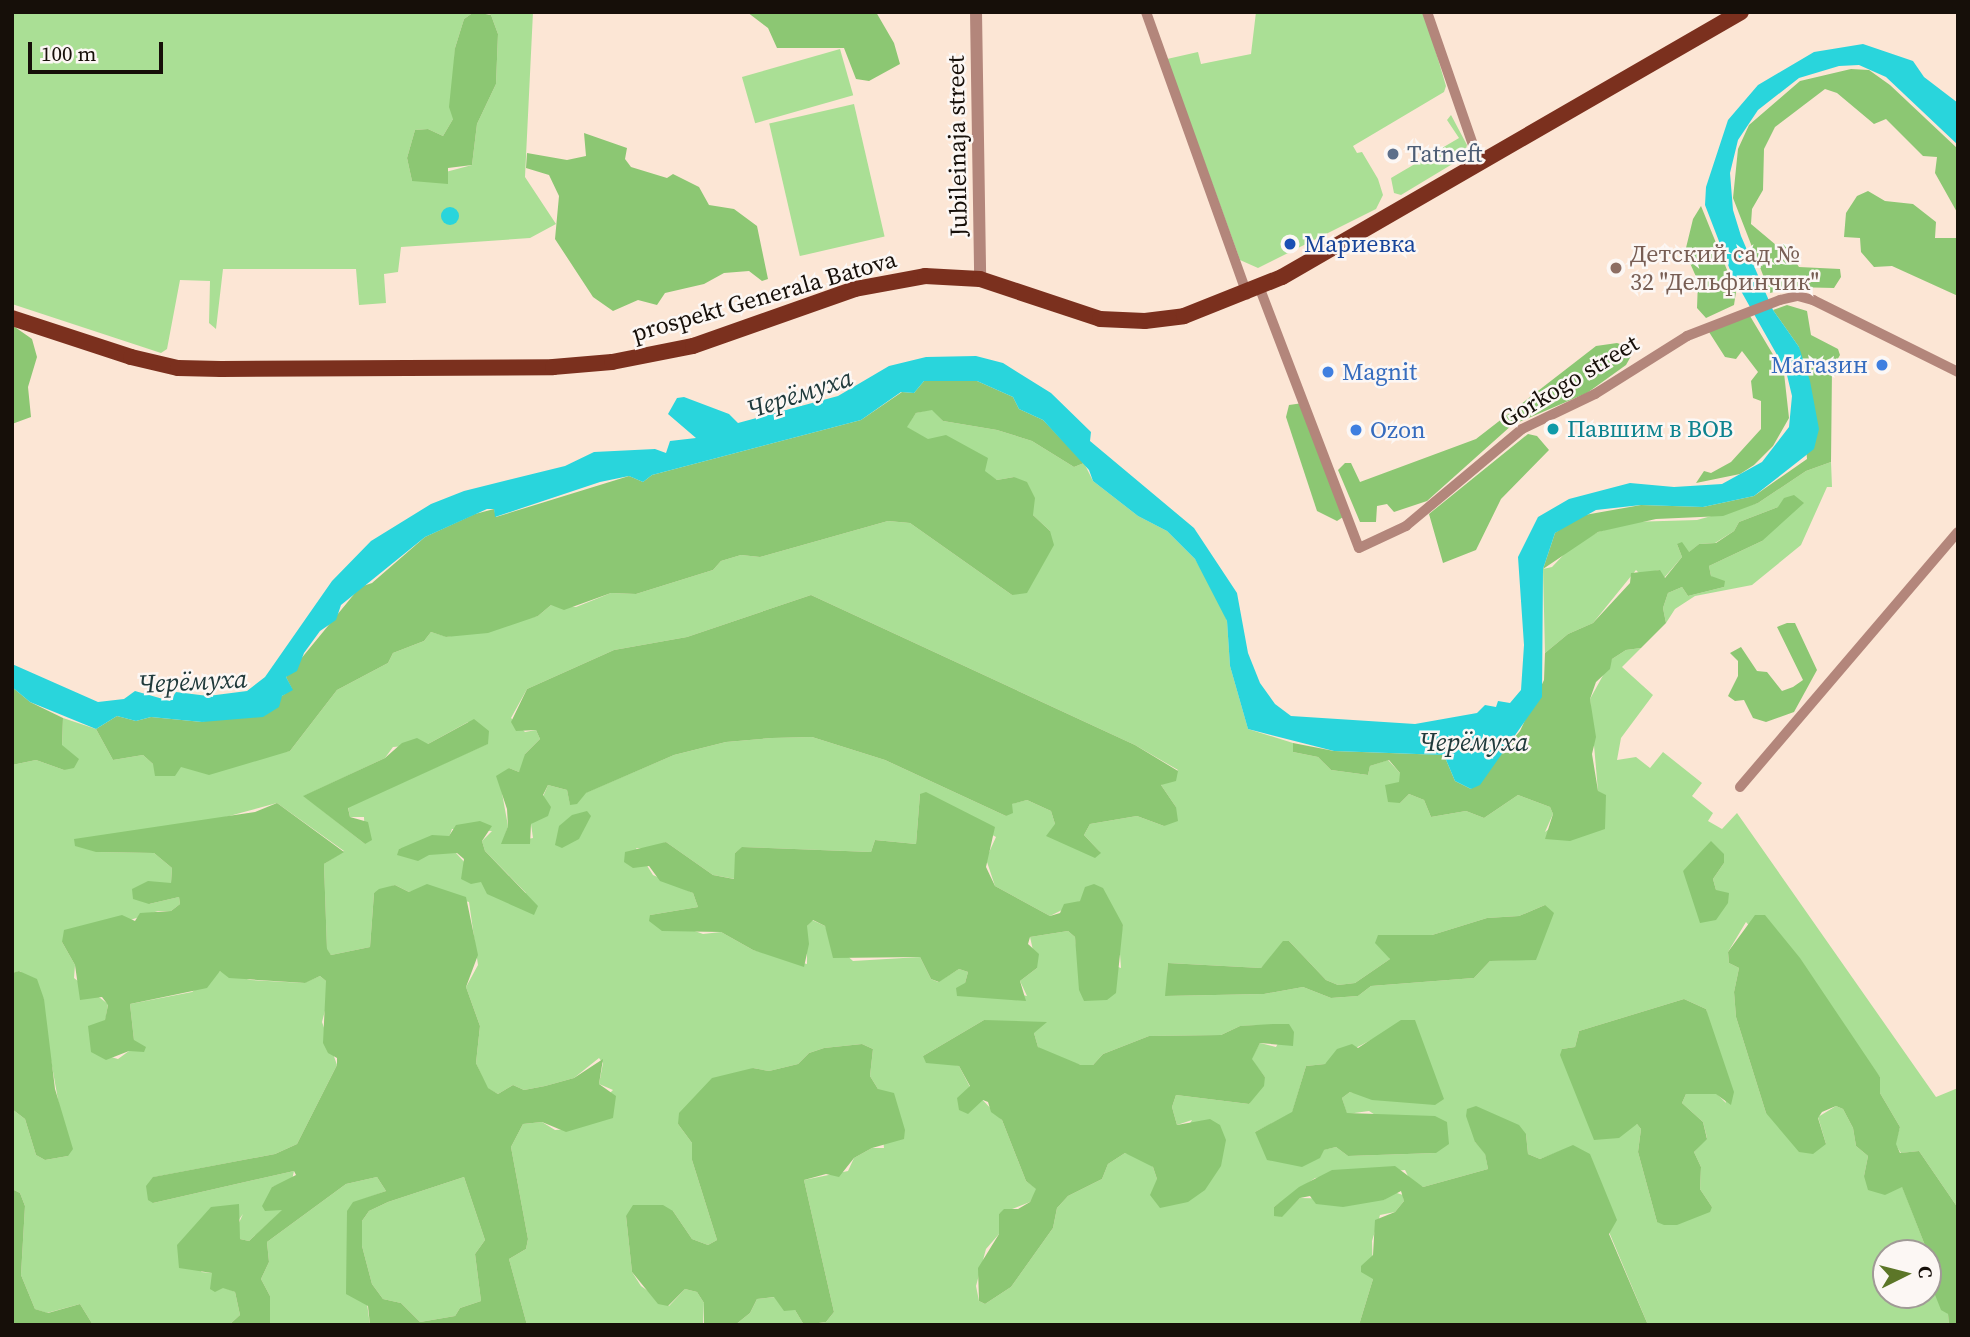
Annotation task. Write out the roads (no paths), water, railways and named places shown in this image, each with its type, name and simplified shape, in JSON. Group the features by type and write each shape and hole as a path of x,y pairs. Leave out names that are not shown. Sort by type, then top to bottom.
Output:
{"main road":[{"name":"prospekt Generala Batova","path":"12,318 131,357 189,369 553,367 612,362 693,346 877,284 925,276 980,279 1068,310 1129,322 1184,316 1254,292 1741,12"}],"street":[{"name":"Jubileinaja street","path":"976,12 980,279"},
{"path":"1146,12 1254,292"},
{"path":"1427,12 1479,162"},
{"name":"Gorkogo street","path":"1254,292 1359,548 1406,526 1522,429 1595,394 1671,344 1780,300 1798,296 1813,300 1958,372"},
{"path":"1740,787 1958,532"}],"water":[{"name":"Черёмуха","path":"1863,44 1913,61 1924,77 1958,103 1958,145 1886,77 1859,65 1839,66 1799,78 1758,110 1738,140 1730,173 1733,210 1741,236 1773,310 1799,347 1810,381 1819,429 1814,449 1754,496 1703,507 1641,505 1596,510 1555,533 1543,569 1542,697 1480,785 1471,789 1455,781 1444,755 1334,751 1248,729 1230,666 1227,621 1195,559 1167,531 1138,516 1093,481 1089,470 1043,420 1019,409 1013,397 977,381 924,381 914,393 901,392 861,420 652,475 643,482 629,476 600,482 495,517 494,509 487,509 425,537 341,605 336,620 320,631 304,653 297,671 286,677 293,690 282,696 279,707 263,717 202,722 151,717 136,721 117,716 96,729 30,702 12,687 12,664 98,702 124,699 135,691 170,701 176,692 208,696 247,691 265,677 332,581 371,541 431,504 464,491 565,466 594,452 655,449 666,453 670,441 696,438 668,414 677,398 684,397 729,414 738,423 838,396 889,366 926,357 976,356 1003,363 1051,393 1091,432 1090,441 1194,528 1237,593 1248,653 1260,683 1275,704 1291,716 1415,724 1477,713 1485,705 1496,707 1498,701 1510,703 1521,690 1524,645 1518,557 1538,517 1569,499 1630,483 1674,487 1722,484 1762,462 1789,427 1792,396 1786,371 1732,275 1705,205 1706,187 1728,120 1758,85 1814,52"},
{"path":"450,207 456,210 459,216 456,222 450,225 444,222 441,216 444,210"}],"place":[{"name":"Tatneft","path":"1393,154"},
{"name":"Мариевка","path":"1290,244"},
{"name":"Детский сад № 32 \"Дельфинчик\"","path":"1616,268"},
{"name":"Магазин","path":"1882,365"},
{"name":"Magnit","path":"1328,372"},
{"name":"Павшим в ВОВ","path":"1553,429"},
{"name":"Ozon","path":"1356,430"}]}
